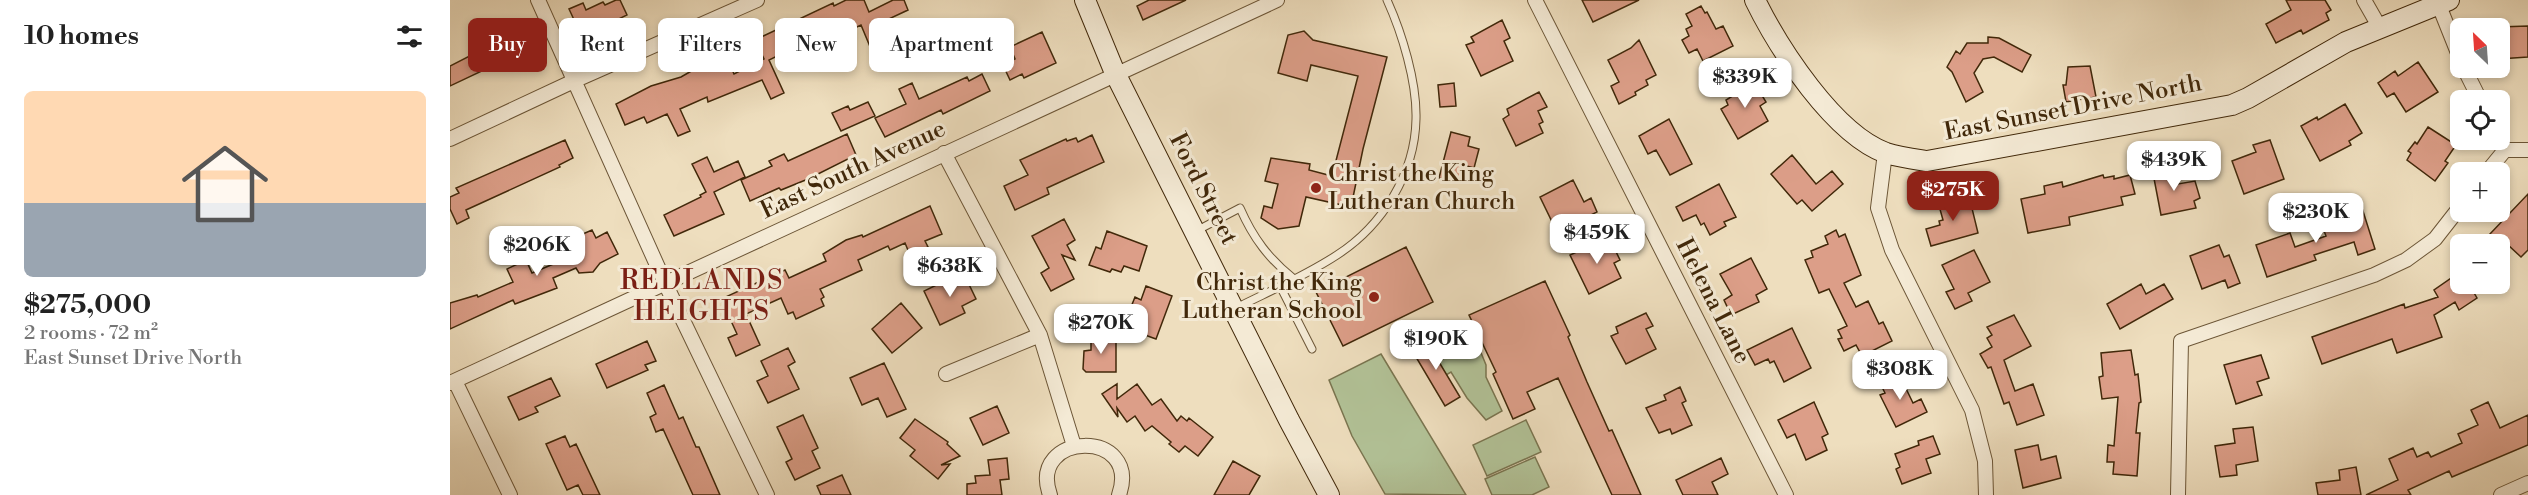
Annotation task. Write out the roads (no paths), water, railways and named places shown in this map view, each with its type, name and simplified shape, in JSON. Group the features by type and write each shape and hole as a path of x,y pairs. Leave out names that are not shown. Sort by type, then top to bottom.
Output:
{"street":[{"path":"538,0 576,80 665,283 767,495"},
{"path":"450,139 757,0"},
{"name":"Ford Street","path":"1085,0 1115,74 1329,495"},
{"name":"East South Avenue","path":"453,382 1277,0"},
{"name":"Helena Lane","path":"1535,0 1786,495"},
{"name":"East Sunset Drive North","path":"1755,0 1769,28 1795,68 1844,127 1885,153 1927,161 2232,105 2346,42 2444,2"},
{"path":"2364,0 2380,28"},
{"path":"2444,2 2450,23"},
{"path":"2510,146 2528,150"},
{"path":"944,153 1040,335 1074,446"},
{"path":"1885,153 1878,208 1892,250 1972,410 1985,461 1986,495"},
{"path":"2178,495 2181,341 2374,275 2406,260 2435,239 2450,220"},
{"path":"946,374 1040,335"},
{"path":"453,382 510,495"},
{"path":"1050,495 1047,480 1049,469 1063,451 1074,446 1091,445 1100,447 1114,458 1122,475 1119,495"},
{"path":"2501,495 2528,483"}],"lane":[{"path":"1234,309 1338,254 1387,210 1408,164 1416,119 1410,70 1387,0"},
{"path":"1196,231 1240,208 1250,231 1270,260 1294,279"},
{"path":"1280,286 1312,350"}],"place":[{"name":"Christ the King Lutheran Church","path":"1316,188"},
{"name":"Christ the King Lutheran School","path":"1374,297"}],"district":[{"name":"REDLANDS HEIGHTS","path":"702,296"}]}
